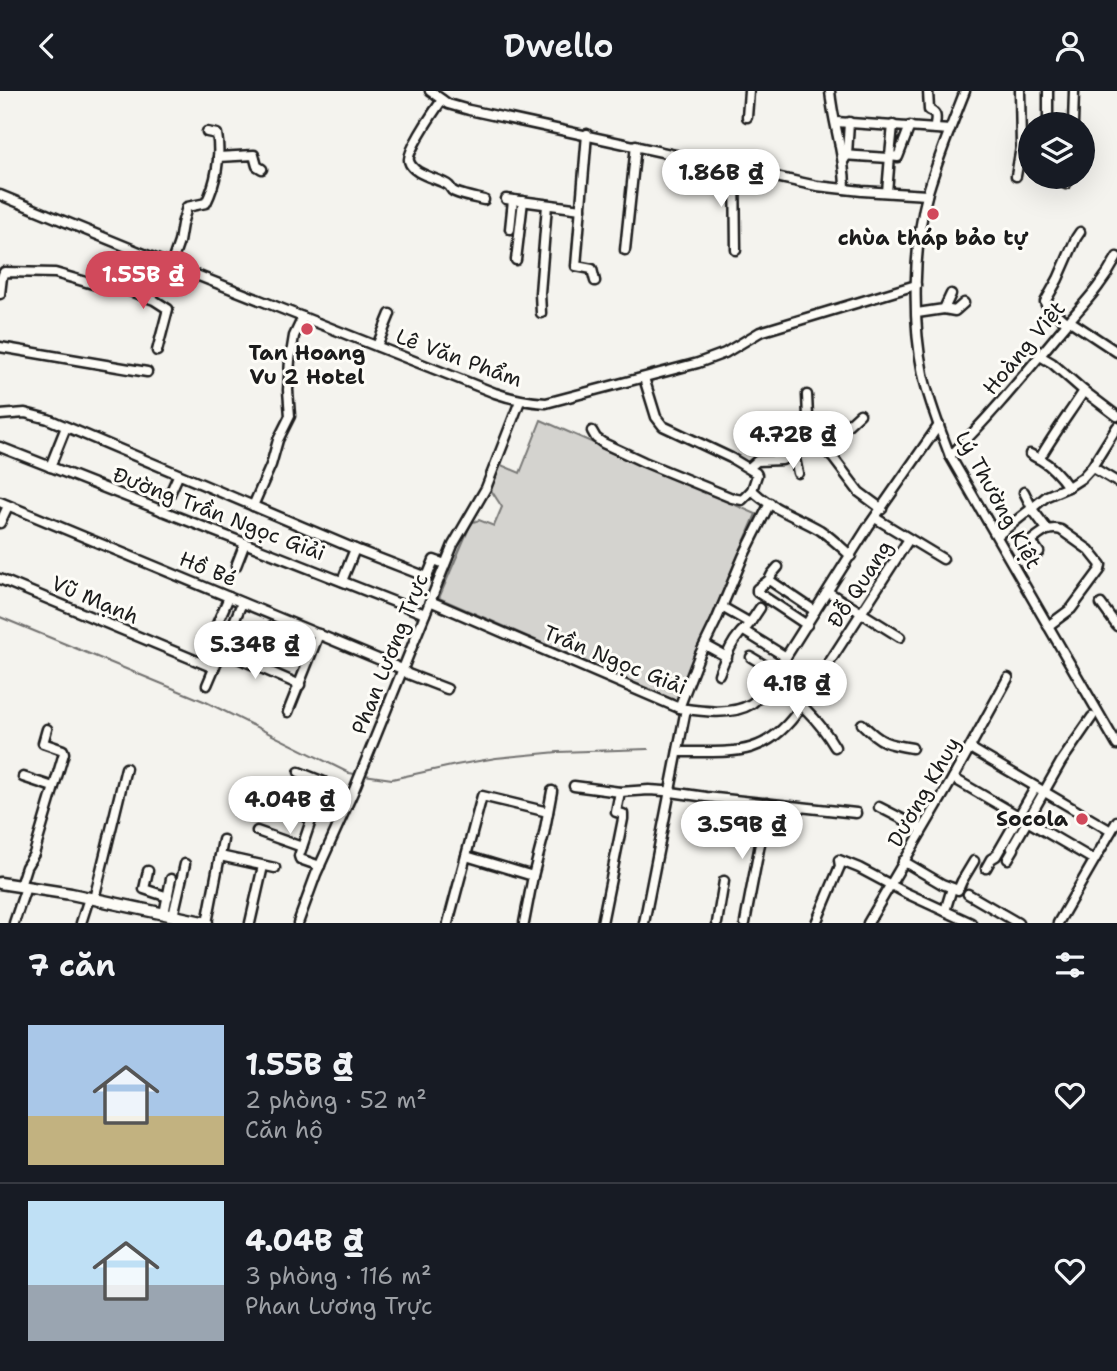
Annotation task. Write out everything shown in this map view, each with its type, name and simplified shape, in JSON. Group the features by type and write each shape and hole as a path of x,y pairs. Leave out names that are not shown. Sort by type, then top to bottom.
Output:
{"main road":[{"path":"0,883 92,898 206,923"}],"street":[{"path":"430,91 448,104 469,110 817,186 927,195"},
{"path":"747,117 749,91"},
{"path":"830,91 844,157"},
{"path":"928,91 929,110 936,115 935,128"},
{"name":"Lý Thường Kiệt","path":"965,91 938,160 919,235 916,285 923,375 950,456 1117,745"},
{"path":"1016,176 1021,147 1020,91"},
{"path":"1048,91 1048,112"},
{"path":"1073,112 1074,91"},
{"path":"442,100 416,140 409,161 412,167 422,174 449,186 452,190 484,200"},
{"path":"836,122 950,130"},
{"path":"845,189 844,157 849,122"},
{"path":"887,192 889,176 894,168 893,125"},
{"path":"892,157 910,126"},
{"path":"171,265 187,207 202,205 208,201 217,172 217,134 207,132"},
{"path":"587,134 576,266 592,269 595,281"},
{"path":"625,250 636,145"},
{"path":"218,157 254,155 257,166 262,169"},
{"path":"844,157 892,157"},
{"path":"735,167 736,250"},
{"name":"Lê Văn Phẩm","path":"0,195 520,401 546,403 704,361 760,332 916,285"},
{"path":"510,229 510,199 581,209"},
{"path":"516,260 523,201"},
{"path":"541,313 540,289 547,205"},
{"path":"1080,232 1045,302 1068,322 1117,352"},
{"name":"Hoàng Việt","path":"950,456 976,431 1105,279 1117,257"},
{"path":"0,294 4,272 55,273 93,284 107,285 154,300 168,309 157,351"},
{"path":"944,309 951,294"},
{"path":"917,313 944,309 955,311 964,303"},
{"path":"377,346 390,314"},
{"path":"253,506 290,416 290,360 294,336 303,317"},
{"path":"0,347 147,372"},
{"path":"1040,356 1117,417"},
{"path":"592,431 603,443 732,498 742,500 752,490 757,475 749,468 663,426 656,417 644,378"},
{"path":"1040,458 1084,391"},
{"path":"807,395 808,417 816,441 838,462 859,492 881,509"},
{"name":"Phan Lương Trực","path":"298,923 445,564 459,532 480,501 520,401"},
{"path":"0,415 31,414 66,427 176,475 427,577 434,560 445,564"},
{"path":"824,450 860,414"},
{"name":"Trần Ngọc Giải","path":"430,601 683,708 721,711 745,707 757,698 769,683 875,518 939,425"},
{"path":"997,536 1047,496 1082,478 1092,467 1117,426"},
{"path":"50,467 66,427"},
{"path":"749,468 757,461 782,460 816,441"},
{"name":"Đường Trần Ngọc Giải","path":"0,447 425,614"},
{"path":"794,454 798,473"},
{"path":"1030,454 1040,458 1068,487"},
{"path":"162,510 176,475 171,465"},
{"path":"1092,467 1117,482"},
{"path":"752,490 821,531 851,556"},
{"path":"1024,492 1047,529"},
{"path":"644,923 671,792 683,708 705,645 770,503"},
{"path":"0,523 4,504"},
{"name":"Hồ Bé","path":"4,504 447,689"},
{"name":"Đỗ Quang","path":"875,518 943,559"},
{"path":"1039,552 1031,541 1047,529 1061,530 1089,550 1101,565 1071,609 1048,626"},
{"name":"Đỗ Quang","path":"678,752 733,751 756,747 782,731 802,705 909,539"},
{"path":"236,566 245,543"},
{"path":"342,581 355,549"},
{"path":"779,567 757,592 807,625"},
{"name":"Vũ Mạnh","path":"0,579 215,668"},
{"path":"769,580 816,611"},
{"path":"828,592 900,636"},
{"path":"216,624 229,597"},
{"path":"208,685 242,603"},
{"path":"1101,604 1117,627"},
{"path":"722,607 750,623"},
{"path":"719,674 738,636 760,608"},
{"path":"744,631 786,657"},
{"path":"288,712 318,634"},
{"path":"705,645 727,657"},
{"path":"222,651 300,685"},
{"path":"751,657 776,672"},
{"name":"Dương Khuy","path":"868,923 1008,678"},
{"path":"769,683 802,705 826,732 835,747"},
{"path":"986,868 1019,816 1092,717"},
{"path":"862,724 876,739 890,745 912,748"},
{"path":"14,923 26,867 34,854 64,753 63,750 43,743 47,729"},
{"path":"970,748 1111,831"},
{"path":"81,923 92,898 126,768"},
{"path":"299,772 324,782 299,857 320,866"},
{"path":"23,776 53,787"},
{"path":"953,778 1094,860"},
{"path":"574,786 620,792 671,792 856,813"},
{"path":"523,923 552,790"},
{"path":"1008,859 1028,821 1039,790"},
{"path":"602,923 624,816 616,812 620,792"},
{"path":"247,793 311,819"},
{"path":"448,923 482,796 548,812"},
{"path":"745,923 767,803"},
{"path":"879,807 922,829"},
{"path":"1058,923 1117,821"},
{"path":"257,831 302,847"},
{"path":"206,923 223,840"},
{"path":"220,856 275,868"},
{"path":"466,856 533,876"},
{"path":"816,923 840,866 839,860 971,923"},
{"path":"903,861 958,891 974,861"},
{"path":"172,917 185,864"},
{"path":"250,923 262,866"},
{"path":"148,871 144,889 167,897"},
{"path":"171,879 167,897 172,917"},
{"path":"717,923 724,881"},
{"path":"945,911 952,888"},
{"path":"968,894 1018,923"}],"shaded area":[{"path":"541,420 756,514 676,701 439,598 473,522 479,520 494,526 502,507 491,490 499,464 520,473"}],"waterway":[{"path":"0,617 206,702 355,774"},
{"path":"364,775 392,779 496,758 558,752 648,749"}],"place":[{"name":"chùa tháp bảo tự","path":"933,214"},
{"name":"Tan Hoang Vu 2 Hotel","path":"307,329"},
{"name":"Socola","path":"1082,819"}]}
